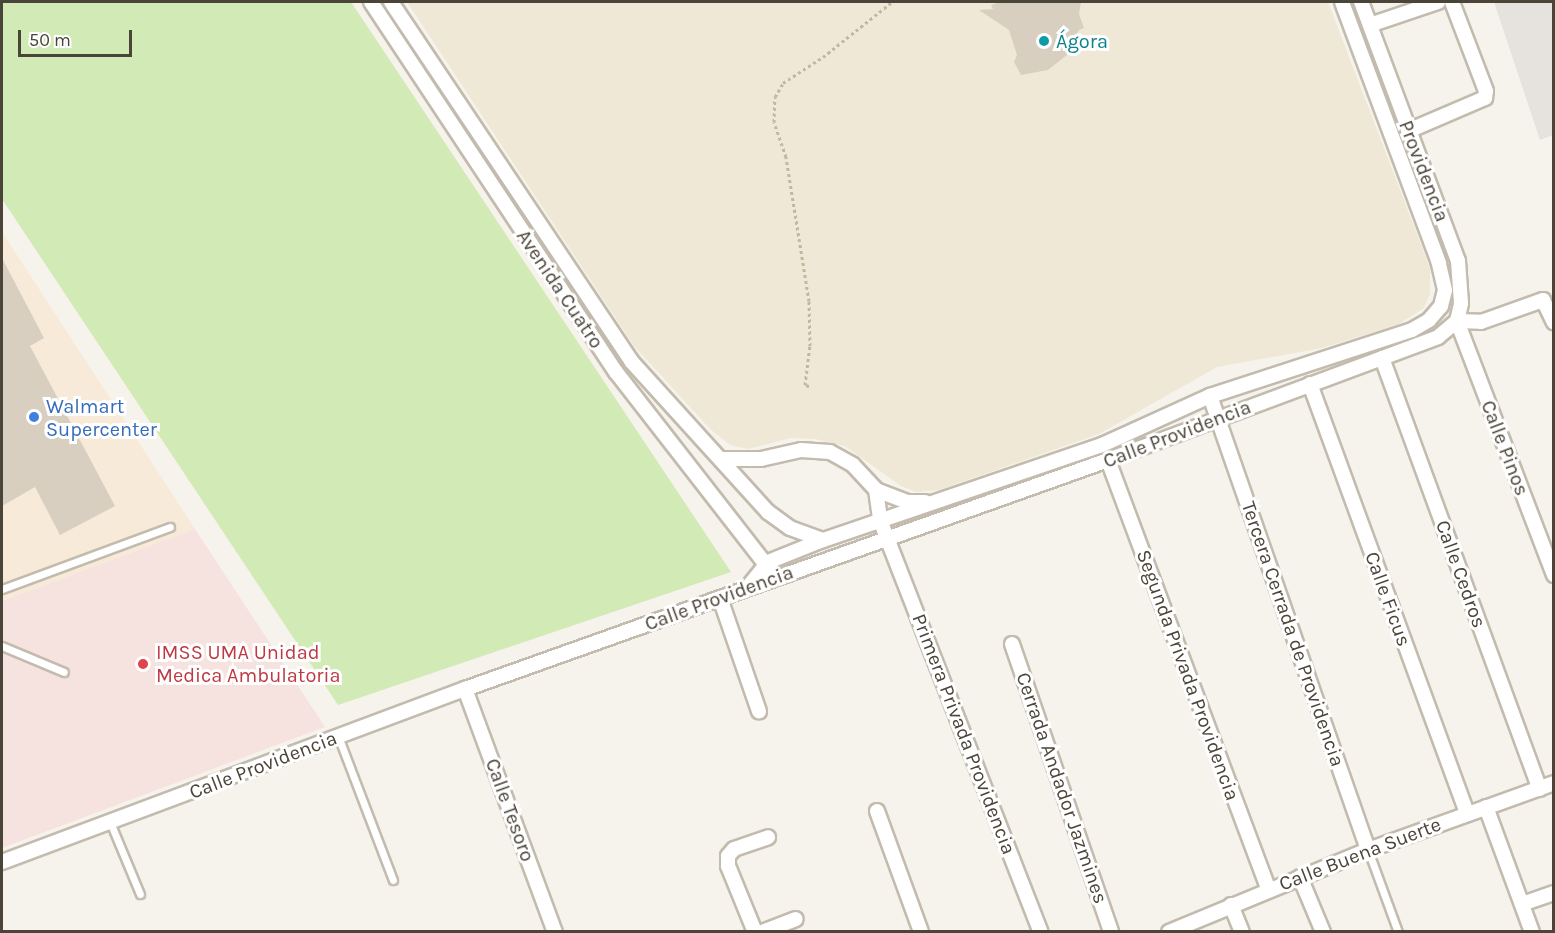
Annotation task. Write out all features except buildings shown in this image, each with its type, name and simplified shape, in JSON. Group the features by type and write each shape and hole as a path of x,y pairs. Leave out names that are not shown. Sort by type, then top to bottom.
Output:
{"street":[{"name":"Avenida Cuatro","path":"371,2 616,372 670,447 768,562 775,578"},
{"name":"Avenida Cuatro","path":"391,2 631,361 722,459 768,513 790,528 823,540"},
{"name":"Calle Providencia","path":"768,562 880,520 1102,445 1210,396 1412,330 1429,320 1441,306 1445,290 1439,263 1342,2"},
{"name":"Providencia","path":"1361,2 1458,261 1461,303 1457,321"},
{"path":"1370,25 1438,2"},
{"path":"1408,130 1485,98 1486,91 1452,2"},
{"path":"443,112 458,102"},
{"path":"1457,321 1480,322 1548,298 1554,323"},
{"name":"Calle Providencia","path":"2,862 465,689 1108,460 1438,337 1457,321"},
{"name":"Calle Pinos","path":"1457,321 1554,575"},
{"name":"Calle Cedros","path":"1382,358 1540,789"},
{"name":"Calle Ficus","path":"1310,384 1467,814"},
{"name":"Tercera Cerrada de Providencia","path":"1210,396 1368,850"},
{"path":"722,459 824,451 853,465 876,489 908,502 939,501"},
{"name":"Segunda Privada Providencia","path":"1108,460 1268,889"},
{"name":"Primera Privada Providencia","path":"876,489 880,520 1041,932"},
{"path":"747,588 768,562"},
{"path":"720,598 759,711"},
{"name":"Cerrada Andador Jazmines","path":"1012,644 1111,932"},
{"name":"Calle Tesoro","path":"465,689 555,932"},
{"name":"Calle Buena Suerte","path":"1169,932 1268,889 1368,850 1554,783"},
{"path":"1486,807 1532,932"},
{"path":"877,811 921,932"},
{"path":"755,932 728,866 728,856 734,849 768,837"},
{"path":"1300,877 1323,932"},
{"path":"1522,904 1554,893"},
{"path":"1231,905 1242,932"},
{"path":"762,932 796,920"}],"lane":[{"path":"2,589 170,528"},
{"path":"2,646 64,672"},
{"path":"338,736 393,880"},
{"path":"110,822 140,894"},
{"path":"1368,850 1398,932"}],"path":[{"path":"809,386 805,385 810,346 809,302 786,157 774,122 775,97 783,83 824,57 892,2"}],"shaded area":[{"path":"407,2 1328,2 1430,268 1430,294 1424,308 1399,324 1322,348 1217,367 1099,434 939,490 916,492 901,486 845,446 815,439 791,438 748,449 730,445 710,429 634,346"},
{"path":"1494,2 1553,2 1553,135 1540,140"},
{"path":"2,232 195,529 2,601"},
{"name":"IMSS UMA Unidad Medica Ambulatoria","path":"195,529 325,727 2,848 2,601"}],"green space":[{"path":"2,2 351,2 731,572 338,705 2,199"}],"place":[{"name":"Ágora","path":"1044,41"},
{"name":"Walmart Supercenter","path":"34,417"},
{"name":"IMSS UMA Unidad Medica Ambulatoria","path":"143,664"}]}
